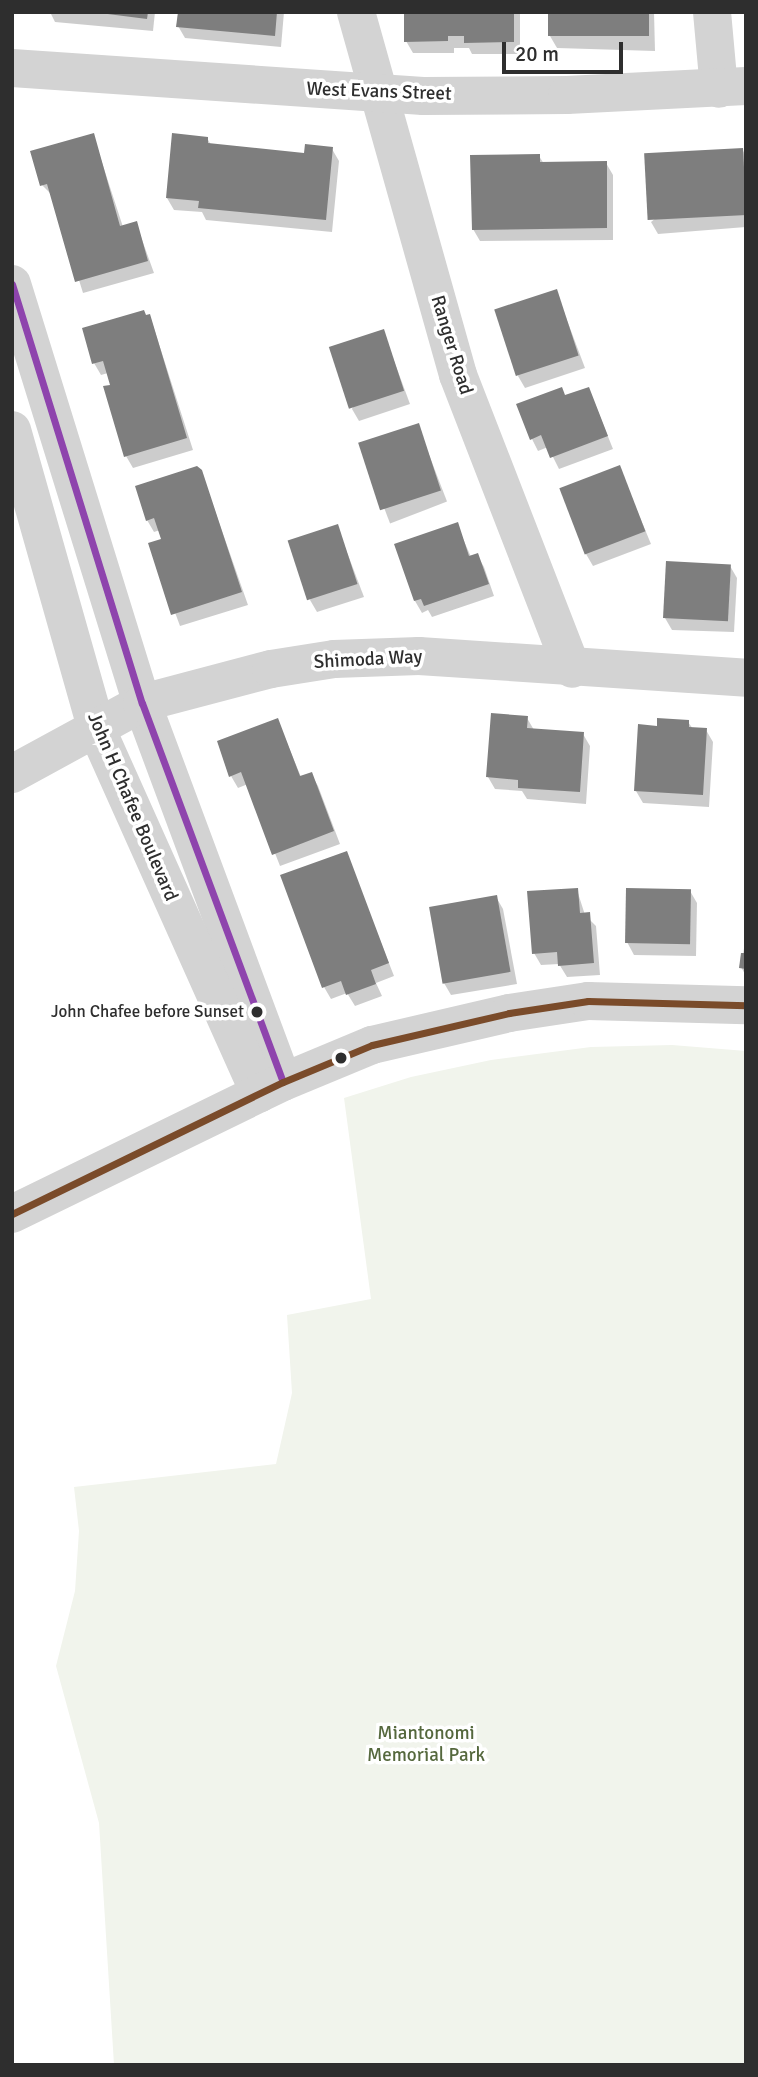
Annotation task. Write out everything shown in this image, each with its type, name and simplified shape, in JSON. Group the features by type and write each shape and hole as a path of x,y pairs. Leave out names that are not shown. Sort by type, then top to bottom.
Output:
{"street":[{"name":"Ranger Road","path":"356,12 458,375 572,669"},
{"path":"712,12 732,88"},
{"name":"West Evans Street","path":"12,68 380,94 568,95 732,88"},
{"path":"12,284 142,703 271,1087"},
{"name":"John H Chafee Boulevard","path":"12,430 97,730 271,1087"},
{"name":"Shimoda Way","path":"12,774 97,730 142,703 271,669 334,659 419,656 572,669 746,678"},
{"path":"12,1214 271,1087 372,1045 509,1013 588,1001 746,1005"}],"green space":[{"name":"Miantonomi Memorial Park","path":"672,1045 746,1051 746,2065 114,2065 99,1823 56,1666 75,1591 79,1531 74,1487 276,1464 292,1393 287,1315 371,1299 344,1098 411,1077 491,1060 591,1047"}],"building":[{"path":"92,12 148,12 147,19"},
{"path":"178,12 277,12 275,36 176,27"},
{"path":"404,12 514,12 514,42 464,43 464,36 448,36 448,41 404,42"},
{"path":"548,12 649,12 649,36 548,36"},
{"path":"94,133 120,226 137,221 148,261 75,282 47,184 40,186 30,151"},
{"path":"172,133 208,137 208,143 304,153 305,144 333,147 326,220 198,208 199,201 166,198"},
{"path":"743,148 746,215 648,220 644,153"},
{"path":"540,154 540,162 607,161 607,228 472,230 470,155"},
{"path":"557,289 579,356 516,376 494,309"},
{"path":"144,310 146,315 150,314 187,438 124,457 103,386 110,385 103,361 92,364 82,328"},
{"path":"384,329 404,391 349,409 329,347"},
{"path":"562,387 565,395 589,387 608,436 550,458 541,435 530,440 516,404"},
{"path":"419,423 441,491 380,510 358,443"},
{"path":"620,465 645,531 585,555 559,488"},
{"path":"197,466 202,470 242,592 171,615 148,543 161,539 154,518 146,521 135,486"},
{"path":"458,522 469,556 478,553 489,584 424,606 421,599 414,601 394,544"},
{"path":"338,524 357,584 307,600 288,540"},
{"path":"666,561 731,564 728,621 663,618"},
{"path":"491,713 528,716 527,728 584,732 580,792 518,788 518,780 486,777"},
{"path":"278,718 300,776 312,772 334,831 272,855 241,772 229,777 217,741"},
{"path":"657,718 689,720 689,727 707,728 703,795 634,791 638,724 657,726"},
{"path":"347,851 389,963 371,970 376,984 346,995 341,981 322,988 280,875"},
{"path":"578,888 580,913 590,912 594,963 558,966 557,952 532,954 527,891"},
{"path":"626,888 691,889 690,944 625,943"},
{"path":"497,895 511,972 443,984 429,907"},
{"path":"741,953 746,953 746,969 739,968"}],"transit line":[{"path":"12,284 142,703 283,1082"},
{"path":"12,1214 283,1082 372,1045 509,1013 588,1001 746,1005"}],"place":[{"name":"John Chafee before Sunset","path":"257,1012"}]}
